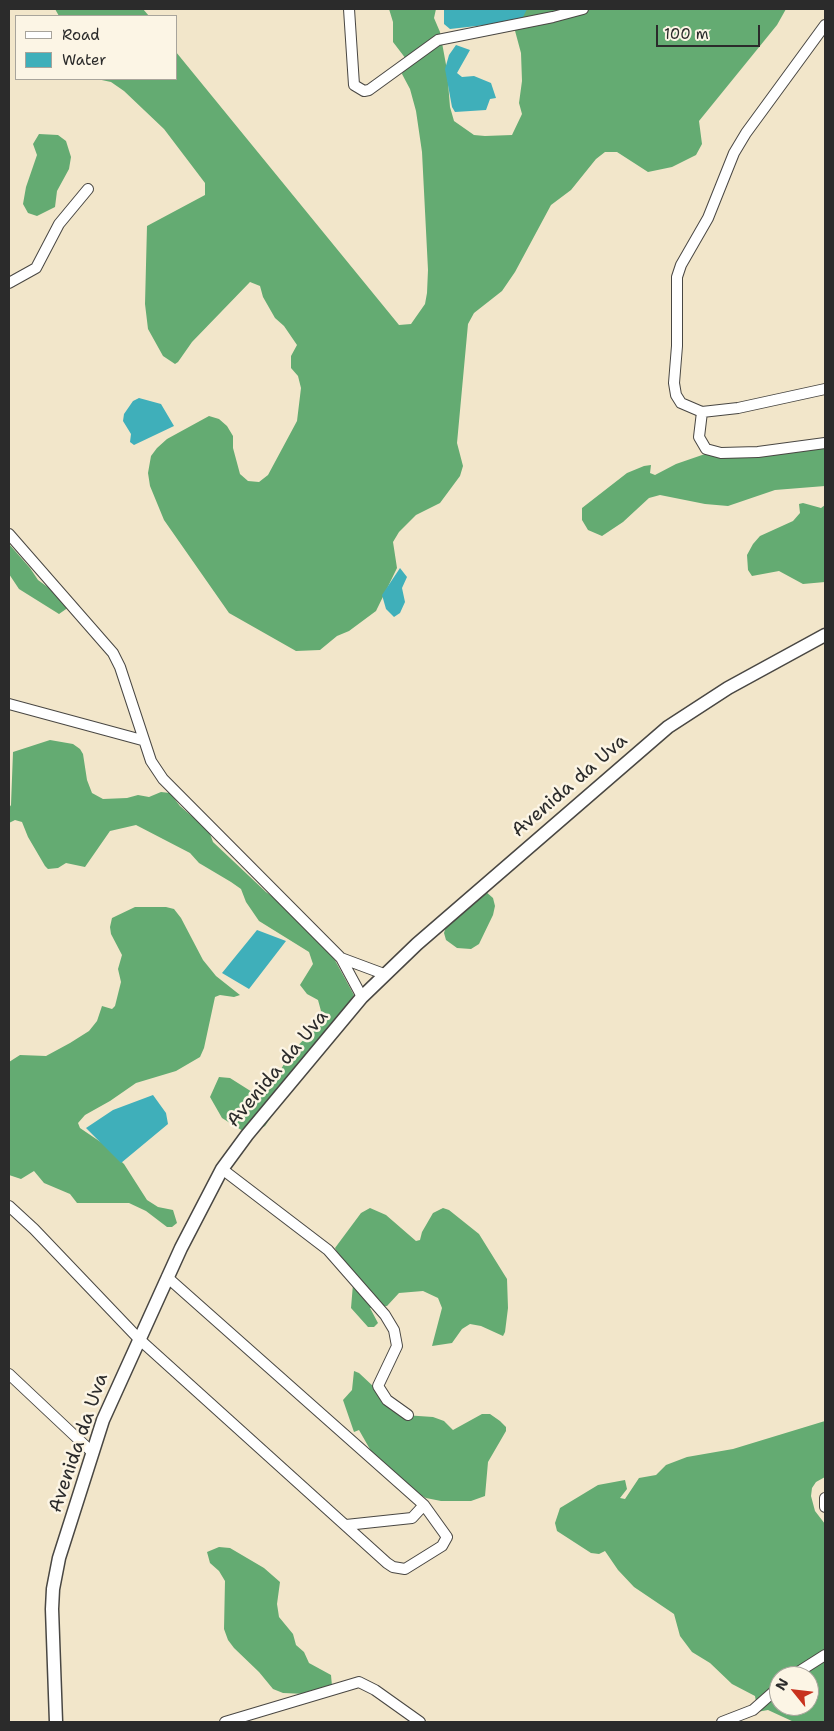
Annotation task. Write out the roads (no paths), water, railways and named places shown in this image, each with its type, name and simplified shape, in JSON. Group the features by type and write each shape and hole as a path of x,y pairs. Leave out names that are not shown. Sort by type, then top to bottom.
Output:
{"main road":[{"name":"Avenida da Uva","path":"56,1722 53,1589 60,1558 103,1420 167,1277 222,1169 247,1135 362,997 384,974 668,727 728,688 825,636"}],"street":[{"path":"349,9 354,85 364,91 369,90 438,40 553,17 582,9"},
{"path":"825,25 750,127 734,153 708,218 677,277 675,389 681,403 702,412 738,408 825,389"},
{"path":"9,283 36,268 59,224 88,189"},
{"path":"702,412 699,437 706,449 721,453 758,452 825,443"},
{"path":"9,534 113,653 120,667 142,740 151,761 179,797 341,958 362,997"},
{"path":"9,704 142,740"},
{"path":"341,958 384,974"},
{"path":"222,1169 328,1250 385,1315 394,1330 398,1346 378,1386 386,1400 408,1415"},
{"path":"9,1206 34,1229 139,1339 387,1563 393,1567 405,1569 442,1546 446,1540 445,1532 424,1505 167,1277"},
{"path":"9,1374 93,1453"},
{"path":"825,1498 825,1507"},
{"path":"346,1525 412,1518 424,1505"},
{"path":"808,1666 825,1655"},
{"path":"225,1722 359,1682 375,1690 420,1722"},
{"path":"722,1722 753,1710 769,1696"}],"water":[{"path":"444,9 527,9 521,21 450,29 444,24"},
{"path":"456,45 470,50 457,73 462,77 474,76 491,83 496,98 490,99 486,110 455,112 452,107 445,69 449,55"},
{"path":"139,398 161,404 174,426 134,445 130,442 131,434 123,421 124,414 133,401"},
{"path":"400,568 407,577 402,588 405,602 400,613 394,617 386,609 382,595"},
{"path":"257,930 286,941 249,989 222,973"},
{"path":"153,1095 166,1113 168,1124 121,1163 86,1128 113,1110"}]}
